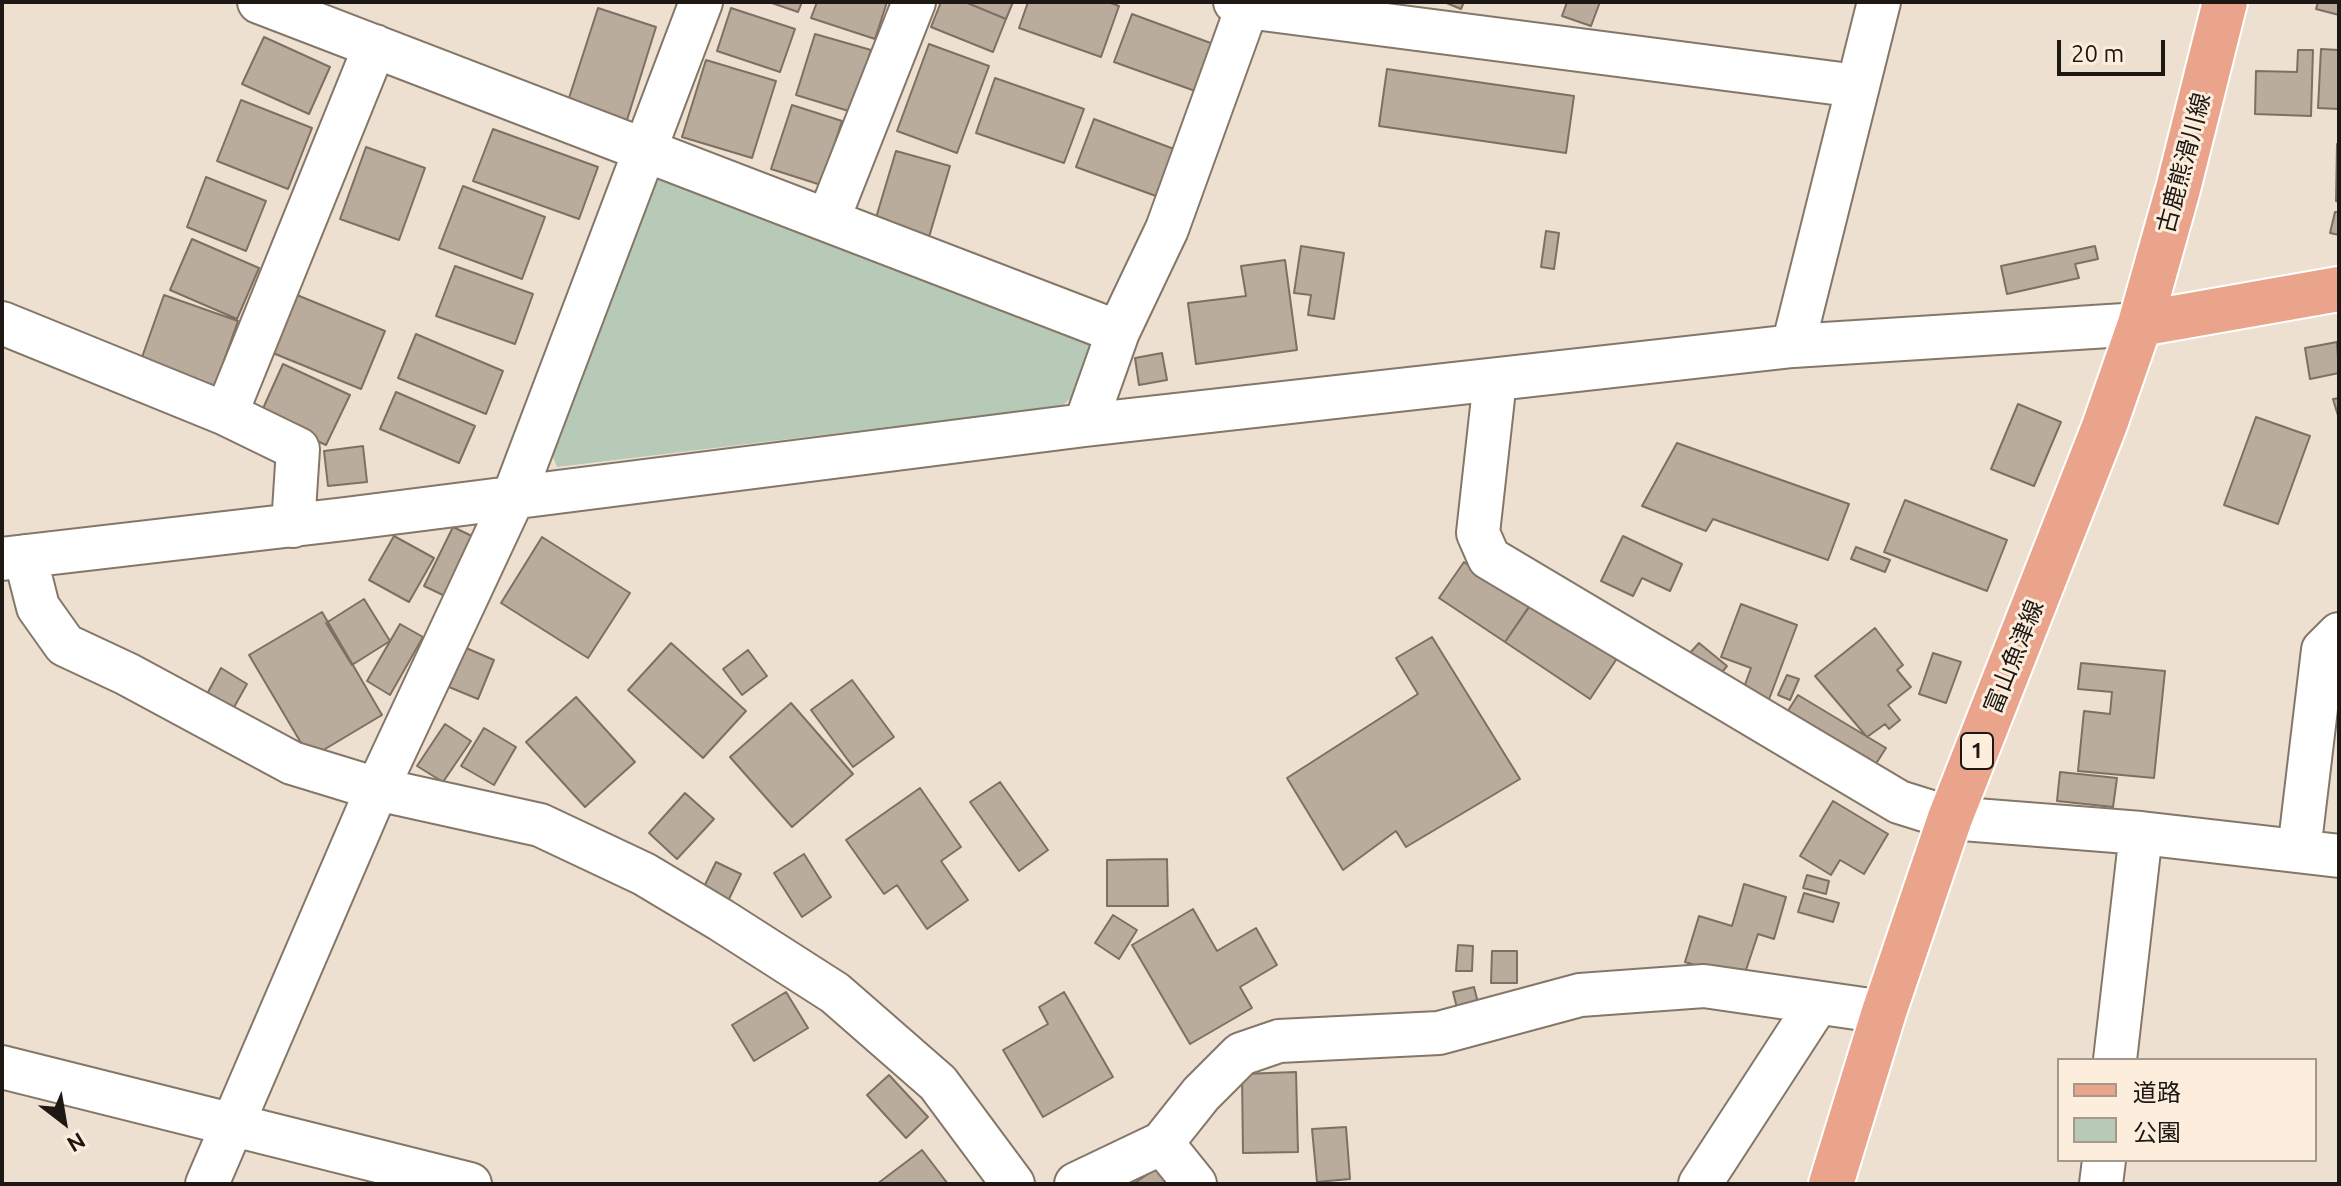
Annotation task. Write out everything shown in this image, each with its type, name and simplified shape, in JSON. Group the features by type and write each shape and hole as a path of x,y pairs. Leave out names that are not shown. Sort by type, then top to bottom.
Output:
{"main road":[{"name":"古鹿熊滑川線","path":"2140,324 2182,175 2225,2"},
{"path":"2140,324 2339,289"},
{"name":"富山魚津線","path":"1831,1184 1884,1012 1950,818 2104,427 2140,324"}],"street":[{"path":"259,2 1118,332"},
{"path":"207,1184 377,789 513,498 701,2"},
{"path":"828,220 914,2"},
{"path":"1793,346 1879,2"},
{"path":"1085,425 1118,332 1167,229 1244,4 1857,86"},
{"path":"226,414 375,46"},
{"path":"2,323 226,414 298,449 293,526"},
{"path":"1013,1184 938,1083 835,993 721,920 644,874 540,825 377,789 292,763 127,674 65,645 38,607 13,558 293,526 1085,425 1793,346 2140,324"},
{"path":"1495,380 1478,533 1489,558 1899,802 1950,818 2141,833 2319,853 2323,650 2339,634"},
{"path":"2115,1058 2141,833"},
{"path":"1076,1184 1162,1143 1201,1094 1241,1054 1279,1041 1439,1033 1580,995 1704,986 1884,1012"},
{"path":"1700,1184 1817,1004"},
{"path":"2,1067 470,1184"},
{"path":"1162,1143 1195,1184"},
{"path":"2101,1184 2104,1162"}],"green space":[{"path":"666,178 1091,344 1075,394 1062,406 557,467 550,450 651,183"}],"building":[{"path":"769,2 802,2 798,12"},
{"path":"817,2 887,2 875,39 811,18"},
{"path":"941,2 965,2 1006,19 993,52 931,27"},
{"path":"965,2 1013,2 1006,19"},
{"path":"1028,2 1108,2 1119,6 1101,57 1019,28"},
{"path":"1444,2 1464,2 1461,9"},
{"path":"1567,2 1600,2 1591,26 1562,16"},
{"path":"2318,2 2339,2 2339,15 2316,9"},
{"path":"598,8 656,27 627,120 568,101"},
{"path":"731,8 795,29 780,72 717,51"},
{"path":"1132,14 1216,45 1198,92 1114,62"},
{"path":"815,34 871,50 852,112 796,95"},
{"path":"264,37 330,67 309,114 242,84"},
{"path":"929,44 989,66 957,153 897,131"},
{"path":"2321,49 2339,50 2339,109 2318,108"},
{"path":"2298,50 2313,50 2311,116 2255,114 2256,71 2297,72"},
{"path":"706,60 776,81 752,158 682,137"},
{"path":"1387,69 1574,96 1566,153 1379,126"},
{"path":"995,78 1084,109 1064,163 976,133"},
{"path":"241,100 312,128 288,189 217,161"},
{"path":"792,105 842,121 821,185 771,169"},
{"path":"1094,119 1174,149 1156,196 1076,167"},
{"path":"493,129 598,167 579,219 473,181"},
{"path":"2339,144 2339,202 2336,201"},
{"path":"366,147 425,168 399,240 340,219"},
{"path":"896,151 950,166 929,237 875,221"},
{"path":"206,177 266,201 246,251 187,227"},
{"path":"463,186 545,217 522,279 439,248"},
{"path":"2335,212 2339,212 2339,235 2330,233"},
{"path":"1546,231 1559,233 1554,269 1541,267"},
{"path":"192,239 259,268 237,319 170,290"},
{"path":"1301,246 1344,253 1334,319 1308,315 1311,295 1294,293"},
{"path":"2095,246 2098,259 2075,264 2079,278 2007,294 2001,266"},
{"path":"1285,260 1297,350 1196,364 1188,303 1246,296 1241,266"},
{"path":"455,266 533,294 515,344 436,316"},
{"path":"292,293 385,331 361,389 268,351"},
{"path":"164,295 238,321 215,386 141,360"},
{"path":"416,334 503,371 486,414 398,378"},
{"path":"2337,342 2339,373 2310,379 2305,348"},
{"path":"1162,353 1167,380 1139,385 1135,358"},
{"path":"283,364 350,395 326,445 260,415"},
{"path":"396,392 475,426 459,463 380,429"},
{"path":"2339,398 2339,419 2333,399"},
{"path":"2018,404 2061,422 2034,486 1991,469"},
{"path":"2256,417 2310,436 2278,524 2224,505"},
{"path":"1677,443 1849,504 1828,560 1713,519 1706,531 1642,506"},
{"path":"363,446 367,482 328,486 324,451"},
{"path":"1905,500 2007,540 1987,591 1884,552"},
{"path":"453,527 474,537 445,596 424,586"},
{"path":"394,536 434,558 409,602 369,580"},
{"path":"1623,536 1682,564 1670,591 1642,578 1633,596 1601,581"},
{"path":"542,537 630,593 588,658 501,603"},
{"path":"1856,547 1890,560 1885,572 1851,559"},
{"path":"1464,562 1530,605 1505,642 1439,598"},
{"path":"364,599 390,641 352,665 326,623"},
{"path":"1534,600 1618,657 1590,699 1505,642"},
{"path":"1741,604 1797,625 1768,702 1742,693 1751,668 1721,657"},
{"path":"322,612 382,715 310,758 249,655"},
{"path":"400,624 423,637 390,695 367,681"},
{"path":"1875,628 1903,665 1897,670 1911,687 1888,705 1900,720 1889,729 1885,724 1867,737 1815,676"},
{"path":"1432,637 1520,779 1406,847 1396,831 1343,870 1287,778 1418,694 1396,658"},
{"path":"671,643 746,711 703,758 628,690"},
{"path":"1699,643 1727,666 1718,677 1689,654"},
{"path":"466,648 494,660 478,699 449,687"},
{"path":"748,650 767,676 742,695 723,669"},
{"path":"1933,653 1961,662 1946,703 1919,694"},
{"path":"2081,663 2165,671 2154,778 2078,771 2084,711 2110,714 2112,692 2078,689"},
{"path":"221,668 247,684 233,709 207,694"},
{"path":"1787,675 1799,679 1790,700 1778,695"},
{"path":"852,680 894,737 853,767 811,710"},
{"path":"1798,695 1886,748 1872,770 1784,717"},
{"path":"576,697 635,762 585,807 526,742"},
{"path":"791,703 853,774 792,827 730,757"},
{"path":"445,724 471,741 443,782 417,766"},
{"path":"484,728 516,747 494,785 461,766"},
{"path":"2060,772 2117,778 2113,807 2057,801"},
{"path":"1000,782 1048,850 1019,871 970,802"},
{"path":"920,788 961,847 941,861 968,900 927,929 897,885 884,894 846,840"},
{"path":"685,793 714,819 677,859 649,833"},
{"path":"1833,801 1888,834 1864,874 1840,860 1831,875 1800,856"},
{"path":"804,854 831,897 802,917 774,873"},
{"path":"1167,859 1168,906 1107,906 1107,860"},
{"path":"716,862 741,874 727,903 702,891"},
{"path":"1807,875 1829,881 1826,894 1803,888"},
{"path":"1744,884 1786,897 1774,939 1758,934 1743,979 1685,962 1699,916 1732,926"},
{"path":"1804,893 1839,903 1833,922 1798,912"},
{"path":"1193,909 1217,951 1256,928 1277,965 1240,987 1252,1008 1190,1044 1132,945"},
{"path":"1113,915 1137,930 1119,959 1095,943"},
{"path":"1458,945 1473,946 1472,971 1456,971"},
{"path":"1492,951 1517,951 1517,983 1491,983"},
{"path":"1474,987 1478,1003 1457,1008 1453,992"},
{"path":"786,992 808,1028 754,1061 732,1025"},
{"path":"1064,992 1113,1077 1043,1117 1003,1050 1048,1024 1039,1007"},
{"path":"1296,1072 1298,1152 1243,1153 1242,1074"},
{"path":"889,1075 928,1117 906,1138 867,1095"},
{"path":"1346,1127 1350,1179 1317,1182 1312,1129"},
{"path":"922,1150 948,1184 877,1184"},
{"path":"1166,1162 1180,1184 1133,1184"}]}
